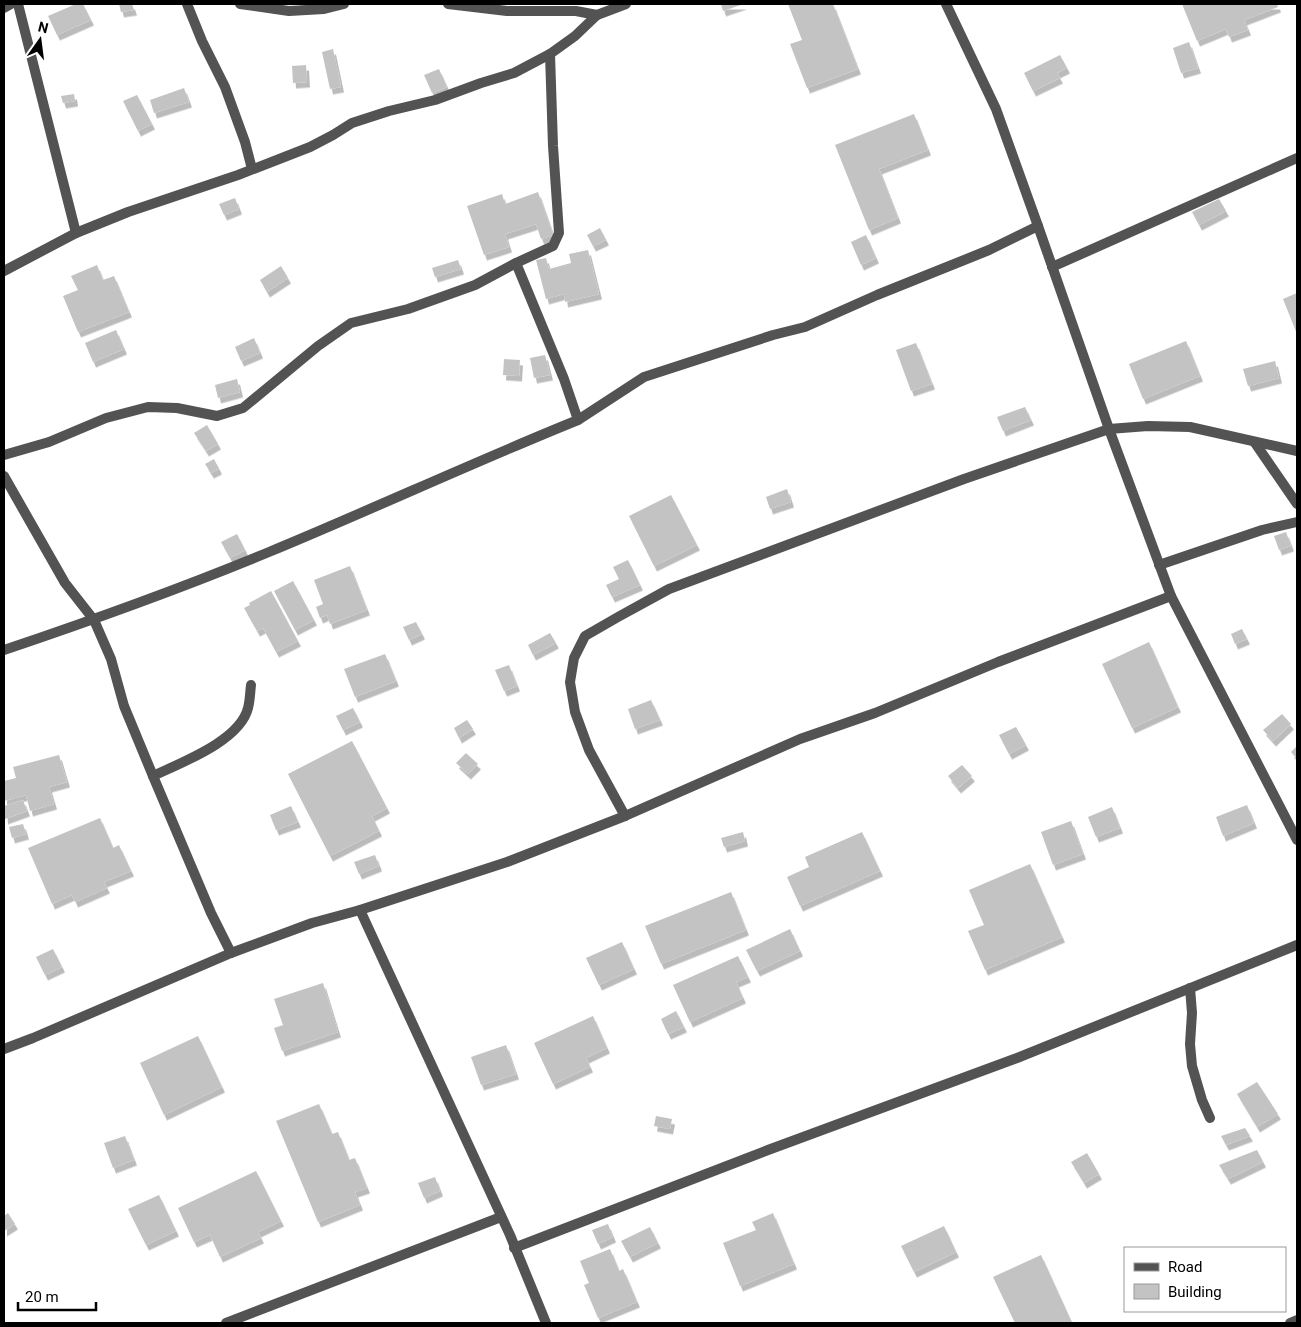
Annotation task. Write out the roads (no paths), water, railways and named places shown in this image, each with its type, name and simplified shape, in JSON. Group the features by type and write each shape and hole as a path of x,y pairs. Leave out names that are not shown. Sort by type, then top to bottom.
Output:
{"street":[{"path":"4,8 12,4"},
{"path":"18,4 76,232"},
{"path":"187,4 202,41 225,88 245,142 252,169"},
{"path":"240,4 289,11 324,9 344,4"},
{"path":"448,4 508,11 541,7 597,15"},
{"path":"4,271 76,232 252,169 310,146 352,123 389,111 434,100 514,73 550,54 575,36 597,15 626,4"},
{"path":"946,4 996,109 1109,429 1171,596 1297,840"},
{"path":"4,455 49,442 106,418 148,407 177,408 218,416 243,408 318,346 352,323 408,309 476,285 516,263 553,246 560,233 553,146 550,54"},
{"path":"1052,267 1297,158"},
{"path":"4,650 94,620 269,552 578,420 644,377 772,335 805,327 877,295 989,250 1038,226"},
{"path":"516,263 564,379 578,420"},
{"path":"625,816 589,750 575,712 570,682 574,658 585,636 669,589 964,480 1109,429 1148,426 1190,427 1297,451"},
{"path":"1255,443 1297,504"},
{"path":"4,476 65,582 94,620 111,659 124,706 152,776 211,913 231,953"},
{"path":"1159,565 1262,530 1297,522"},
{"path":"4,1049 231,953 312,923 360,910 506,862 625,816 800,739 875,713 998,662 1171,596"},
{"path":"152,776 220,743 230,734 248,710 251,685"},
{"path":"360,910 501,1217 546,1323"},
{"path":"514,1248 768,1150 1017,1058 1297,944"},
{"path":"1190,988 1192,1066 1202,1100 1210,1118"},
{"path":"226,1323 501,1217"},
{"path":"1290,1323 1297,1320"}]}
